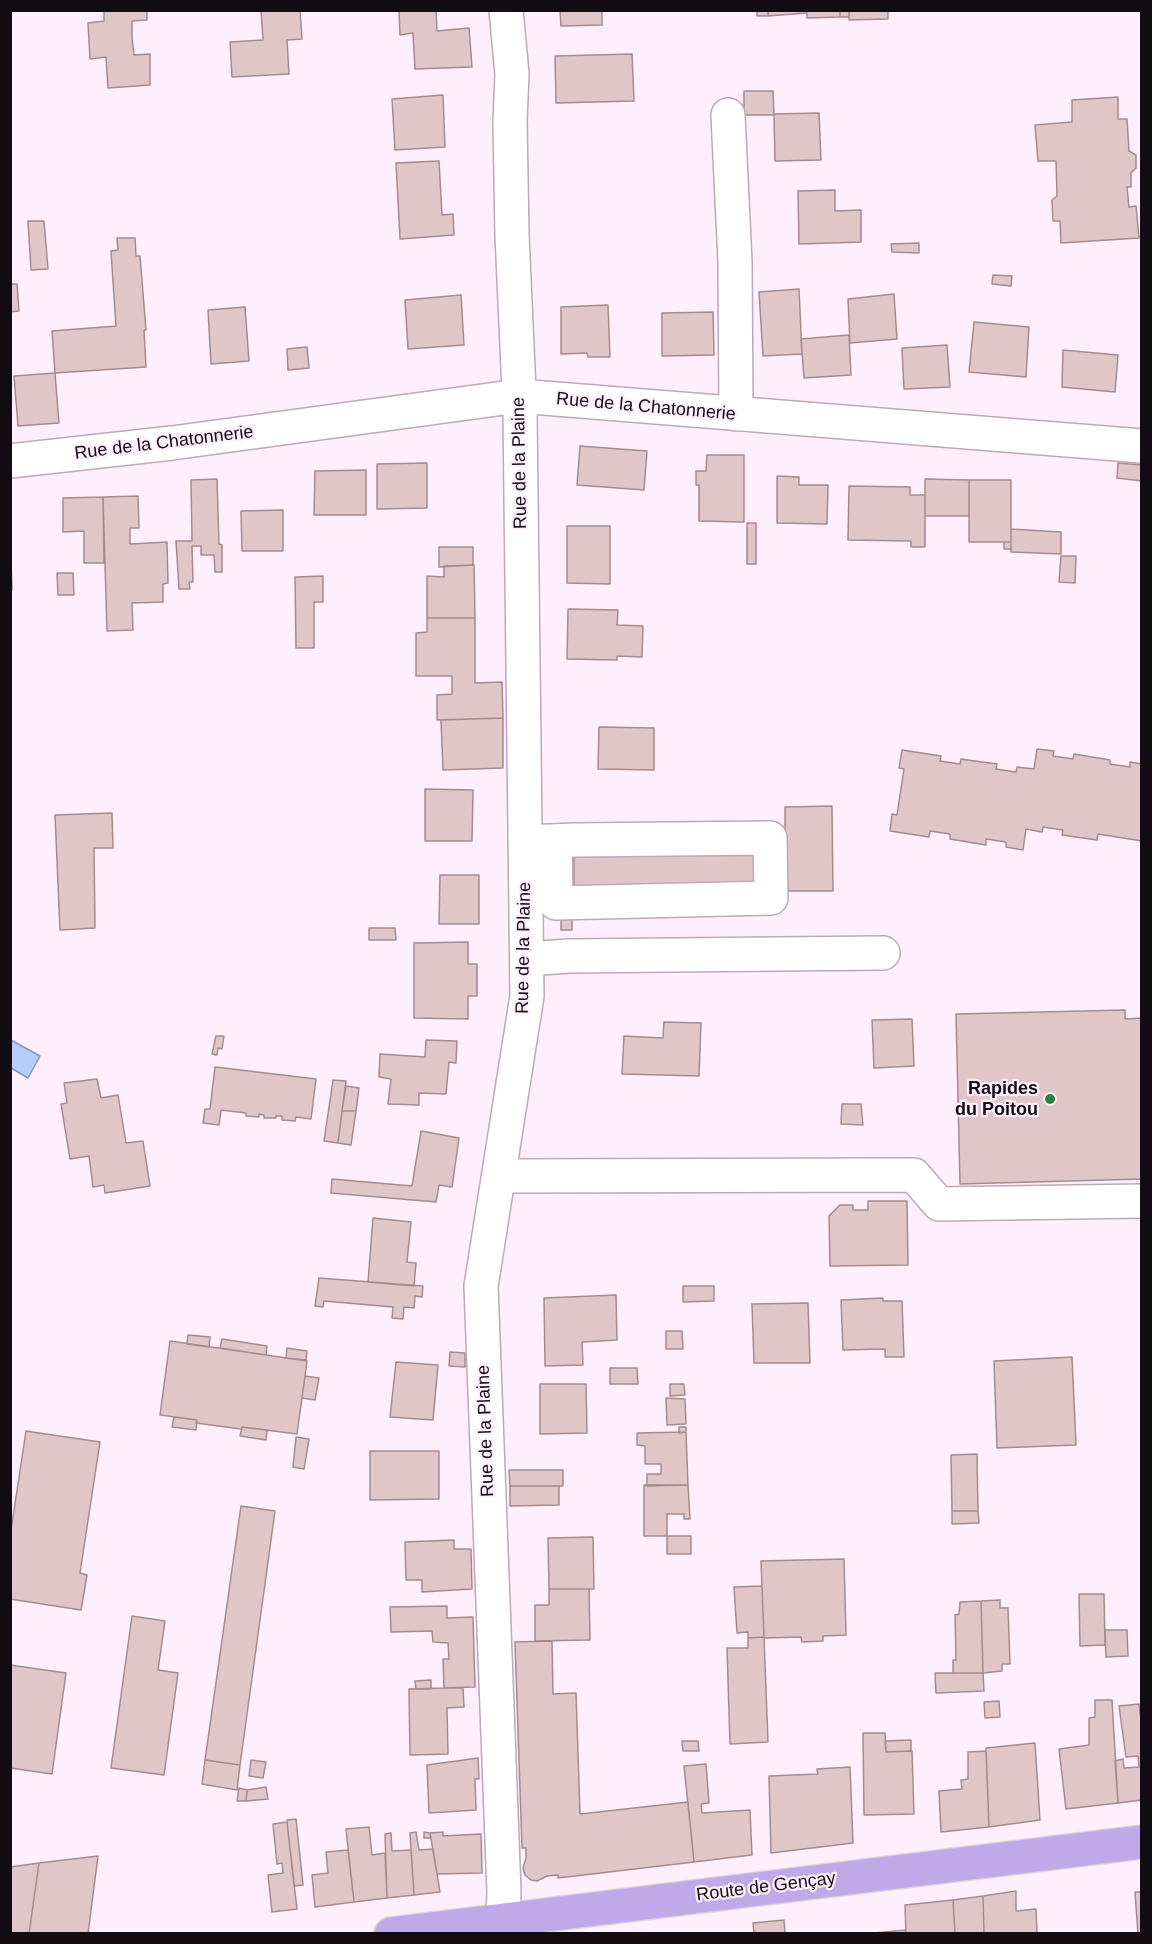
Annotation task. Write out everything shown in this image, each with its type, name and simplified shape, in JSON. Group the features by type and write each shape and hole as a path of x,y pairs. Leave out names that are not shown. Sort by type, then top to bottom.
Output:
{"main road":[{"name":"Route de Gençay","path":"391,1934 1142,1842"}],"street":[{"name":"Rue de la Plaine","path":"503,1919 504,1892 481,1286 527,996 527,959 540,841 512,224 510,121 512,74 506,10"},
{"path":"728,115 735,262 736,414"},
{"name":"Rue de la Chatonnerie","path":"10,461 172,443 519,396 1142,446"},
{"path":"770,838 771,898 556,903 540,841 770,838"},
{"path":"527,959 569,956 883,953"},
{"path":"499,1176 914,1175 939,1204 1142,1201"}],"water":[{"path":"11,1040 40,1056 28,1078 11,1068"}],"building":[{"path":"104,10 147,10 147,20 132,21 132,37 134,55 150,54 150,85 108,88 106,57 90,59 88,23 104,21"},
{"path":"261,10 300,10 302,39 287,40 289,74 232,77 230,42 263,40"},
{"path":"399,10 436,10 437,31 469,28 472,67 415,69 413,33 400,35"},
{"path":"560,10 602,10 602,25 561,26"},
{"path":"757,10 768,10 768,16 757,16"},
{"path":"768,10 840,10 840,17 807,18 807,13 768,16"},
{"path":"840,10 849,10 849,17 840,17"},
{"path":"849,10 888,10 888,19 849,20"},
{"path":"632,54 634,101 556,103 555,56"},
{"path":"744,91 773,91 774,115 744,115"},
{"path":"443,95 445,147 395,150 392,99"},
{"path":"1118,97 1118,119 1127,119 1129,151 1136,155 1136,168 1131,173 1131,187 1127,187 1129,207 1136,206 1139,238 1061,243 1060,221 1053,221 1052,200 1057,196 1056,161 1038,161 1035,125 1072,122 1072,100"},
{"path":"819,113 821,160 775,161 774,114"},
{"path":"439,161 442,215 453,214 454,235 400,239 396,163"},
{"path":"835,190 835,211 861,210 861,242 799,244 798,191"},
{"path":"28,221 44,221 48,269 31,270"},
{"path":"117,238 135,238 136,256 140,256 146,330 144,330 146,367 55,373 52,331 116,326 111,251 118,250"},
{"path":"919,243 919,253 892,252 891,244"},
{"path":"993,275 1012,276 1011,286 992,284"},
{"path":"10,284 17,284 19,311 10,312"},
{"path":"799,289 802,354 763,356 759,292"},
{"path":"894,294 897,339 850,343 848,299"},
{"path":"461,295 464,345 408,349 405,300"},
{"path":"608,305 610,357 588,357 587,353 561,354 561,307"},
{"path":"245,307 249,361 211,364 208,310"},
{"path":"713,312 714,355 662,356 662,313"},
{"path":"974,322 1029,327 1026,377 969,372"},
{"path":"849,335 851,375 804,378 801,339"},
{"path":"947,345 950,387 904,389 902,348"},
{"path":"307,347 309,368 288,370 287,349"},
{"path":"1063,350 1118,355 1115,392 1062,387"},
{"path":"55,373 59,423 18,426 14,376"},
{"path":"580,446 647,451 644,490 577,485"},
{"path":"707,455 744,455 744,522 699,521 699,485 696,485 696,471 706,471"},
{"path":"427,463 427,508 377,509 377,464"},
{"path":"1118,463 1142,465 1142,481 1117,478"},
{"path":"366,470 366,515 314,515 315,471"},
{"path":"777,476 799,477 799,485 828,485 827,524 777,523"},
{"path":"217,479 222,572 215,572 214,555 201,555 201,546 192,546 193,582 189,582 190,589 179,589 176,541 192,541 191,480"},
{"path":"925,479 969,480 969,516 925,516"},
{"path":"969,480 1011,480 1011,542 969,542"},
{"path":"849,486 910,487 910,495 925,495 925,547 911,547 911,541 848,540"},
{"path":"138,496 139,528 130,528 130,544 167,542 168,583 163,584 163,602 132,603 133,630 107,631 103,497"},
{"path":"103,497 104,563 84,563 84,531 63,532 63,498"},
{"path":"283,510 283,551 242,551 241,511"},
{"path":"747,523 756,523 756,564 747,564"},
{"path":"567,526 610,526 610,584 567,583"},
{"path":"1011,529 1061,532 1061,554 1011,552"},
{"path":"10,538 12,590 10,590"},
{"path":"1004,542 1011,542 1011,549 1004,549"},
{"path":"439,547 473,547 473,565 439,567"},
{"path":"1061,556 1076,556 1075,583 1059,582"},
{"path":"474,565 475,618 427,618 427,576 444,577 444,566"},
{"path":"57,573 73,573 74,595 58,595"},
{"path":"323,576 323,602 314,602 314,648 296,648 295,577"},
{"path":"568,609 618,610 617,625 643,626 642,657 617,656 617,660 567,659"},
{"path":"427,618 475,618 475,683 502,682 503,718 437,720 437,695 452,694 452,676 416,676 416,633 427,632"},
{"path":"503,718 503,768 443,770 441,720"},
{"path":"599,727 654,728 654,770 598,769"},
{"path":"1037,749 1054,751 1053,756 1073,759 1074,754 1110,760 1110,764 1130,767 1130,762 1142,764 1142,841 1098,834 1097,840 1062,835 1063,830 1043,827 1042,832 1026,829 1023,850 1006,847 1006,842 986,839 986,845 950,839 950,834 930,831 929,837 890,831 892,814 897,815 904,769 899,768 902,750 941,756 940,761 960,764 961,759 997,764 996,769 1016,772 1017,767 1034,769"},
{"path":"425,789 473,790 472,841 425,841"},
{"path":"832,806 833,891 785,891 785,807"},
{"path":"112,813 113,848 94,848 95,928 60,930 55,815"},
{"path":"574,855 758,855 758,887 574,887"},
{"path":"440,875 479,875 479,924 439,924"},
{"path":"561,911 572,911 572,930 561,930"},
{"path":"369,928 395,928 396,940 369,940"},
{"path":"468,942 468,964 477,964 477,996 468,996 468,1019 414,1018 414,943"},
{"name":"Rapides du Poitou","path":"1125,1010 1125,1019 1142,1018 1142,1179 960,1184 956,1014"},
{"path":"912,1019 914,1066 874,1068 872,1020"},
{"path":"664,1022 701,1023 699,1076 622,1074 624,1036 663,1038"},
{"path":"216,1036 224,1036 222,1049 218,1048 217,1055 212,1054"},
{"path":"426,1040 457,1041 456,1063 449,1062 446,1094 419,1093 419,1105 388,1104 391,1079 379,1077 380,1054 425,1057"},
{"path":"215,1067 316,1079 311,1119 296,1117 295,1121 282,1120 282,1116 264,1118 264,1115 259,1114 259,1117 246,1116 246,1113 221,1110 219,1125 203,1123 205,1109 210,1109"},
{"path":"97,1079 101,1098 118,1095 126,1143 143,1141 150,1186 105,1193 104,1185 93,1187 89,1156 70,1159 61,1104 67,1103 64,1083"},
{"path":"333,1080 346,1081 338,1143 324,1141"},
{"path":"346,1086 359,1088 356,1111 342,1111"},
{"path":"842,1104 861,1104 863,1125 841,1124"},
{"path":"342,1111 356,1111 351,1145 338,1143"},
{"path":"421,1131 459,1138 452,1187 439,1185 436,1202 331,1193 332,1179 412,1186"},
{"path":"868,1201 907,1201 908,1265 830,1266 829,1216 840,1205 853,1205 853,1210 868,1210"},
{"path":"373,1218 411,1222 407,1262 416,1263 414,1286 368,1282"},
{"path":"319,1278 423,1286 422,1297 415,1296 414,1308 404,1307 403,1319 392,1318 393,1307 324,1301 323,1307 315,1306"},
{"path":"683,1286 714,1286 714,1301 683,1302"},
{"path":"616,1295 617,1340 582,1342 583,1365 545,1366 544,1298"},
{"path":"883,1298 883,1301 902,1301 904,1357 885,1357 885,1349 843,1350 841,1300"},
{"path":"808,1303 810,1363 754,1363 752,1304"},
{"path":"666,1331 682,1331 683,1349 666,1349"},
{"path":"188,1335 210,1337 209,1347 187,1344"},
{"path":"222,1339 267,1346 266,1355 220,1348"},
{"path":"170,1341 307,1361 297,1434 196,1423 197,1420 160,1415"},
{"path":"287,1348 307,1351 306,1360 286,1358"},
{"path":"450,1352 465,1353 465,1367 449,1366"},
{"path":"1072,1357 1076,1445 997,1448 994,1361"},
{"path":"396,1362 438,1365 433,1420 390,1417"},
{"path":"610,1368 637,1368 638,1384 610,1384"},
{"path":"305,1376 319,1378 315,1400 302,1398"},
{"path":"540,1384 586,1384 587,1433 540,1434"},
{"path":"670,1384 684,1384 685,1395 670,1396"},
{"path":"666,1398 685,1399 686,1424 667,1425"},
{"path":"174,1417 197,1420 196,1430 172,1427"},
{"path":"242,1427 267,1430 266,1440 240,1436"},
{"path":"679,1427 686,1427 686,1432 679,1433"},
{"path":"26,1431 100,1442 80,1573 87,1575 81,1610 10,1599 10,1537"},
{"path":"686,1432 688,1485 647,1486 647,1474 661,1474 661,1464 645,1464 645,1446 637,1445 637,1433"},
{"path":"296,1437 309,1439 304,1469 293,1467"},
{"path":"370,1451 439,1451 439,1499 370,1500"},
{"path":"977,1454 978,1511 952,1511 951,1455"},
{"path":"509,1470 563,1470 563,1486 510,1486"},
{"path":"644,1485 688,1485 690,1519 684,1519 684,1514 667,1514 667,1536 644,1536"},
{"path":"510,1486 559,1486 559,1505 510,1506"},
{"path":"241,1506 275,1511 240,1765 205,1760"},
{"path":"952,1511 978,1511 979,1523 952,1524"},
{"path":"667,1536 691,1536 691,1554 667,1554"},
{"path":"593,1537 594,1589 549,1589 548,1538"},
{"path":"454,1540 454,1549 471,1549 472,1589 422,1592 422,1580 406,1580 405,1542"},
{"path":"844,1559 846,1635 823,1636 823,1641 802,1642 801,1637 764,1638 761,1561"},
{"path":"762,1586 764,1637 748,1638 748,1632 737,1633 734,1587"},
{"path":"549,1589 589,1589 590,1640 535,1641 535,1605 549,1605"},
{"path":"1079,1594 1104,1594 1105,1645 1080,1646"},
{"path":"1000,1600 1000,1608 1008,1608 1010,1664 1002,1664 1002,1671 983,1673 981,1601"},
{"path":"981,1601 983,1673 953,1673 953,1660 956,1660 955,1615 959,1614 960,1602"},
{"path":"447,1606 447,1618 473,1617 475,1687 444,1688 443,1659 449,1659 448,1643 433,1642 432,1631 391,1632 390,1607"},
{"path":"132,1616 165,1621 158,1670 178,1673 164,1775 111,1768"},
{"path":"1105,1630 1127,1630 1128,1656 1106,1657"},
{"path":"764,1637 768,1742 730,1744 727,1648 748,1648 748,1638"},
{"path":"552,1641 553,1694 576,1693 580,1814 688,1802 694,1862 558,1878 558,1875 547,1876 537,1881 525,1875 523,1868 526,1848 522,1848 515,1642"},
{"path":"10,1665 66,1673 52,1774 10,1768"},
{"path":"935,1673 983,1673 984,1691 936,1693"},
{"path":"431,1680 431,1689 416,1689 415,1681"},
{"path":"463,1688 464,1707 447,1708 448,1754 410,1755 409,1689"},
{"path":"1095,1700 1112,1700 1118,1803 1066,1809 1059,1749 1089,1745 1089,1718 1095,1717"},
{"path":"999,1701 1000,1717 985,1718 984,1702"},
{"path":"1139,1704 1142,1727 1142,1800 1118,1803 1115,1761 1123,1759 1124,1768 1139,1767 1138,1756 1126,1757 1119,1706"},
{"path":"863,1733 885,1733 886,1752 912,1751 914,1814 864,1815"},
{"path":"911,1740 911,1751 886,1752 885,1741"},
{"path":"682,1741 698,1741 699,1751 683,1751"},
{"path":"1035,1743 1040,1820 989,1827 986,1748"},
{"path":"986,1751 989,1827 941,1832 939,1791 962,1789 961,1780 968,1779 968,1752"},
{"path":"478,1758 479,1779 475,1779 476,1810 429,1813 427,1765"},
{"path":"205,1760 240,1765 237,1790 202,1784"},
{"path":"251,1760 266,1762 263,1778 249,1776"},
{"path":"706,1764 709,1803 701,1804 702,1813 750,1810 752,1855 694,1862 684,1766"},
{"path":"850,1767 853,1843 771,1853 769,1776 818,1774 817,1769"},
{"path":"266,1787 268,1799 246,1801 247,1790"},
{"path":"239,1788 247,1790 246,1801 237,1801"},
{"path":"296,1819 303,1885 294,1886 287,1820"},
{"path":"287,1822 297,1909 272,1912 268,1875 283,1873 282,1863 277,1864 273,1824"},
{"path":"369,1827 372,1855 385,1853 387,1898 354,1902 346,1829"},
{"path":"416,1832 419,1850 433,1849 440,1892 414,1895 410,1833"},
{"path":"424,1832 430,1833 431,1838 424,1838"},
{"path":"443,1832 443,1836 481,1834 482,1873 437,1874 430,1833"},
{"path":"391,1833 392,1851 411,1850 414,1895 387,1898 385,1834"},
{"path":"348,1850 354,1902 315,1907 312,1875 328,1873 326,1852"},
{"path":"98,1856 88,1934 29,1934 39,1863"},
{"path":"39,1863 29,1934 10,1934 10,1867"},
{"path":"1016,1891 1016,1911 1036,1909 1037,1933 984,1934 983,1896"},
{"path":"1135,1892 1142,1892 1142,1934 1138,1934"},
{"path":"983,1896 984,1934 955,1934 953,1900"},
{"path":"953,1900 955,1934 906,1934 905,1905"},
{"path":"784,1920 785,1934 754,1934 753,1923"},
{"path":"906,1930 906,1934 874,1934 874,1933"}],"place":[{"name":"Rapides du Poitou","path":"1050,1099"}]}
